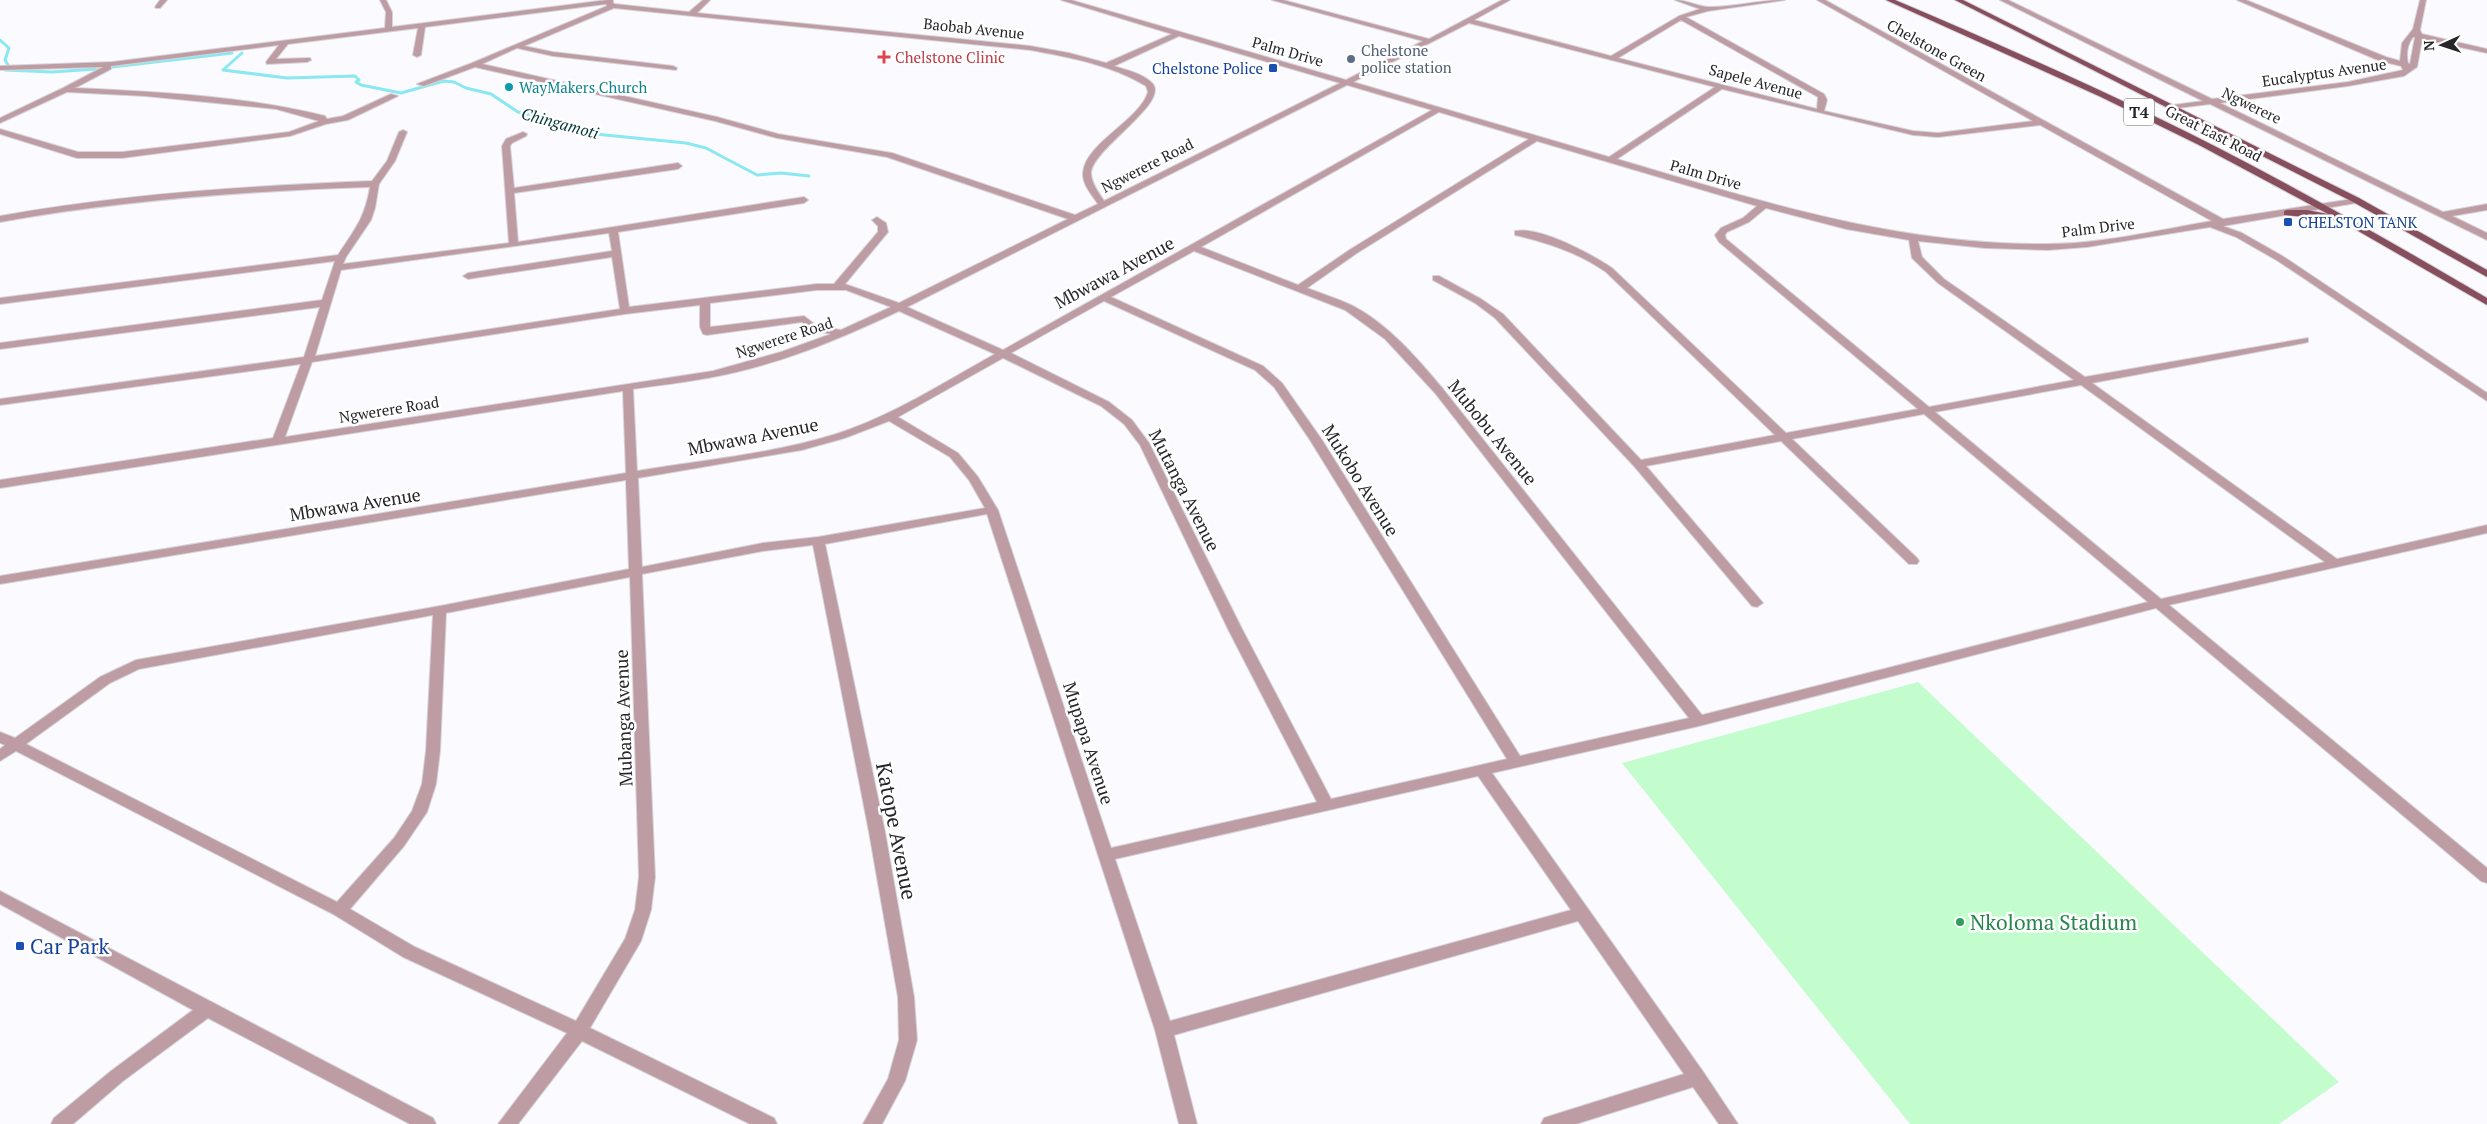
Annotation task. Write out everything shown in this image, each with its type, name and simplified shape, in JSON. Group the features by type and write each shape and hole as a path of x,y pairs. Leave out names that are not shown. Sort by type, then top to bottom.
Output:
{"main road":[{"name":"Great East Road","path":"1889,0 2104,95 2323,206 2487,302"},
{"name":"Great East Road","path":"1958,0 2356,200 2487,274"},
{"path":"2287,213 2296,207 2297,200 2294,191"},
{"path":"2287,213 2330,216 2352,222"}],"street":[{"path":"158,7 164,0"},
{"path":"383,0 389,12 388,30"},
{"path":"690,15 707,0"},
{"name":"Palm Drive","path":"1064,0 1764,205 1846,226 1913,238 1985,245 2048,247 2087,244 2287,213 2356,200"},
{"path":"1275,0 1430,41"},
{"path":"1299,6 1314,0"},
{"name":"Ngwerere Road","path":"0,484 628,387 752,366 844,334 1430,41 1507,0"},
{"path":"1678,0 1708,9"},
{"path":"1614,57 1681,17 1708,9 1782,0"},
{"name":"Chelstone Green","path":"1820,0 2223,223"},
{"name":"Ngwerere","path":"2003,0 2487,237"},
{"path":"2240,0 2408,68"},
{"name":"Eucalyptus Avenue","path":"2408,68 2423,0"},
{"path":"421,84 475,66 610,3"},
{"name":"Baobab Avenue","path":"0,68 112,64 610,3 641,10 814,25 1030,48 1069,55 1107,66 1144,80 1150,85 1152,92 1145,106 1088,165 1088,181 1102,204"},
{"path":"1681,17 1821,96 1823,100 1820,112"},
{"name":"Sapele Avenue","path":"1468,21 1614,57 1820,112 1931,136 2040,123"},
{"path":"417,55 422,26"},
{"path":"2415,33 2487,51"},
{"name":"Eucalyptus Avenue","path":"2408,68 2404,43 2415,33"},
{"path":"1107,66 1179,34"},
{"path":"285,43 270,62 307,60"},
{"path":"516,46 553,54 673,68"},
{"path":"0,121 66,90 112,64"},
{"path":"475,66 717,119 777,136 889,155 1074,218"},
{"name":"Eucalyptus Avenue","path":"2173,107 2384,79 2408,68"},
{"path":"1610,160 1722,86"},
{"path":"66,90 145,94 276,107 322,118 324,122"},
{"path":"0,131 77,155 98,157 290,134 324,122 345,118 394,96"},
{"name":"Mbwawa Avenue","path":"0,580 632,477 802,447 841,436 890,418 1002,353 1196,248 1438,110"},
{"path":"278,441 308,360 341,257 366,220 371,208 375,184 391,161 402,132"},
{"path":"514,245 506,146 509,141 523,134"},
{"path":"0,142 14,135"},
{"path":"1300,288 1354,251 1536,138"},
{"path":"510,191 678,166"},
{"path":"0,219 134,198 375,184"},
{"path":"338,268 514,245 804,200"},
{"path":"1764,205 1746,220 1724,230 1720,235 1722,240 2487,877"},
{"path":"2443,215 2487,207"},
{"path":"0,402 308,360 625,311 838,286 883,232 883,225 877,220"},
{"path":"2211,225 2239,235 2272,254 2487,398"},
{"path":"613,229 625,311"},
{"path":"1518,233 1570,248 1595,260 1609,270 1913,562"},
{"path":"1913,238 1917,258 1927,270 2334,563"},
{"name":"Mubobu Avenue","path":"1196,248 1349,308 1370,320 1407,355 1699,721"},
{"path":"468,276 618,253"},
{"path":"0,301 341,257"},
{"path":"1436,278 1478,300 1499,316 1638,464 1757,603"},
{"name":"Mutanga Avenue","path":"838,286 847,287 899,307 1002,353 1105,404 1128,422 1140,437 1235,629 1326,804"},
{"name":"Mukobo Avenue","path":"1103,297 1259,368 1278,385 1316,440 1516,762"},
{"path":"705,301 705,327 707,332 804,319 814,328 844,334"},
{"path":"0,346 325,303"},
{"path":"1638,464 2304,340"},
{"name":"Mubanga Avenue","path":"507,1124 579,1031 633,941 643,910 647,877 628,387"},
{"name":"Mupapa Avenue","path":"890,418 954,455 974,479 992,510 1164,1030 1188,1124"},
{"path":"0,756 106,680 136,666 763,548 818,541 992,510"},
{"path":"1106,855 1699,721 2158,604 2487,528"},
{"name":"Katope Avenue","path":"818,541 877,832 906,997 908,1040 896,1081 872,1124"},
{"path":"339,910 399,842 418,812 429,784 433,751 440,610"},
{"path":"0,737 339,910 409,952 579,1031 768,1124"},
{"path":"1482,770 1729,1124"},
{"path":"0,897 207,1009 427,1124"},
{"path":"1164,1030 1583,914"},
{"path":"60,1124 117,1076 207,1009"},
{"path":"1550,1124 1698,1078"}],"green space":[{"name":"Nkoloma Stadium","path":"1918,682 2339,1082 2279,1124 1910,1124 1622,763"}],"waterway":[{"name":"Chingamoti","path":"0,40 9,48 5,60 8,65"},
{"name":"Chingamoti","path":"112,67 232,53"},
{"name":"Chingamoti","path":"242,53 223,70 287,78 355,76 359,80 356,82 361,85 401,93 444,81 454,82 466,88 491,94 518,112 575,127 585,133 686,143 706,148 757,175 781,173 809,176"},
{"name":"Chingamoti","path":"5,70 52,72 96,69"}],"place":[{"name":"Chelstone Clinic","path":"884,57"},
{"name":"Chelstone police station","path":"1351,59"},
{"name":"Chelstone Police","path":"1273,68"},
{"name":"WayMakers Church","path":"509,87"},
{"name":"CHELSTON TANK","path":"2288,222"},
{"name":"Nkoloma Stadium","path":"1960,922"},
{"name":"Car Park","path":"20,946"}]}
